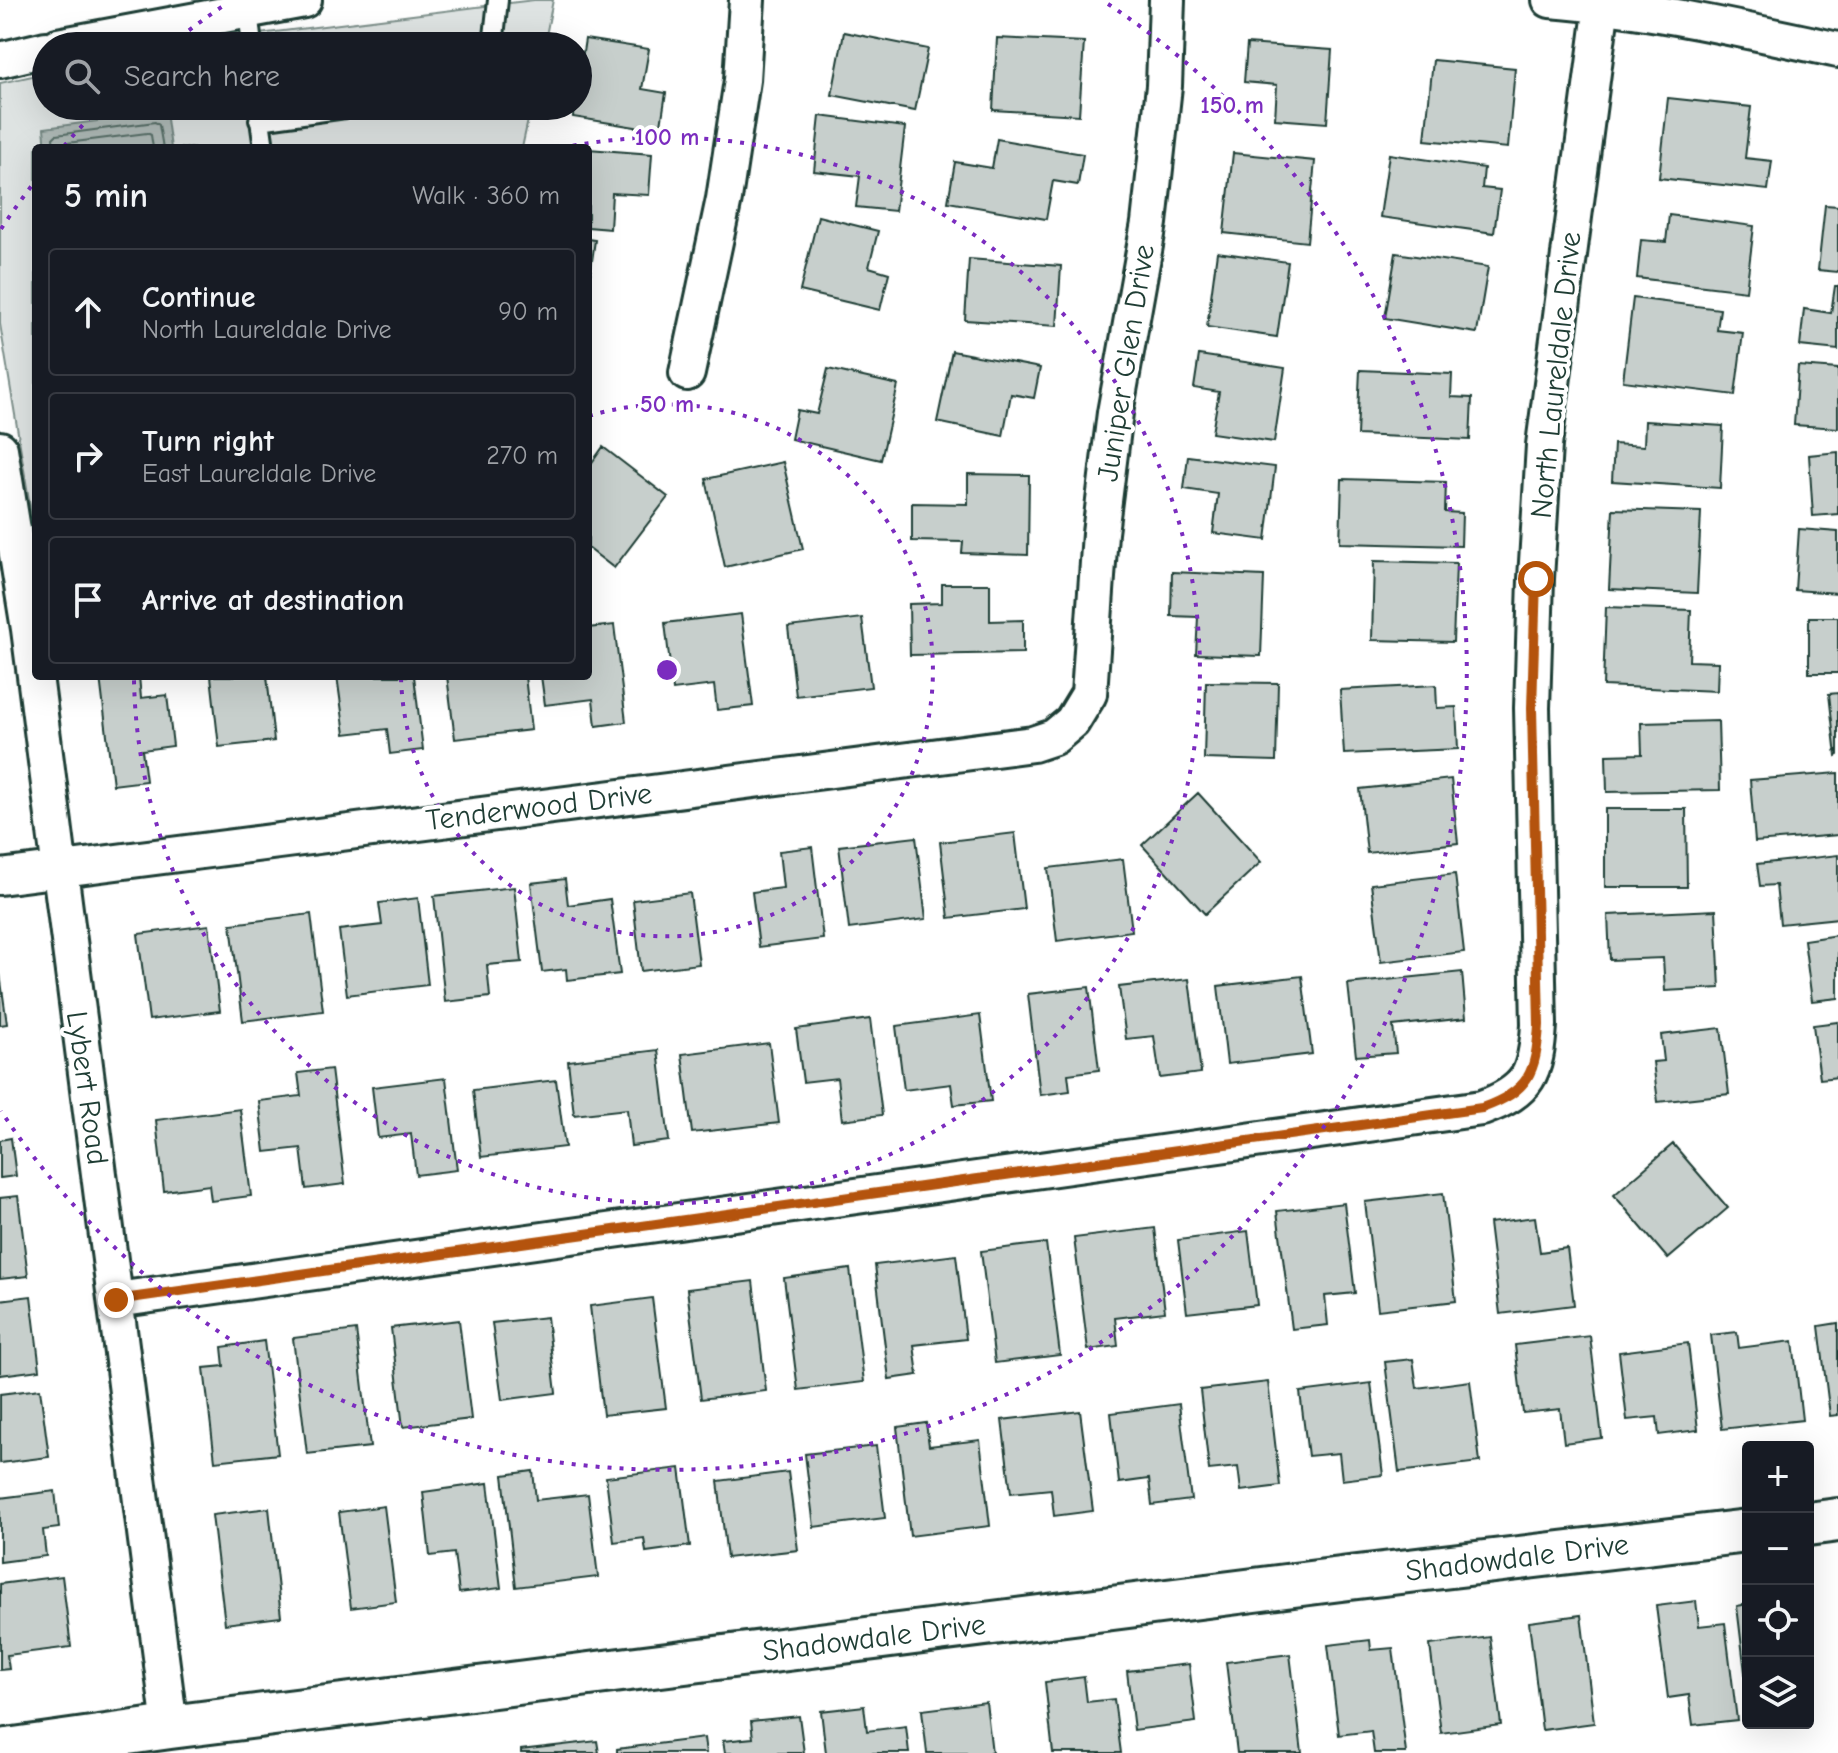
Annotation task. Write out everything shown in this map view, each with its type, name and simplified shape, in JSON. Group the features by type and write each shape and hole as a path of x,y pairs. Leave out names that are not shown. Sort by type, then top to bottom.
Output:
{"street":[{"path":"132,32 304,0"},
{"path":"687,373 724,199 742,80 747,0"},
{"name":"Juniper Glen Drive","path":"1072,722 1089,694 1100,533 1115,413 1149,223 1164,86 1167,0"},
{"path":"1550,0 1602,4 1699,20 1838,50"},
{"name":"North Laureldale Drive","path":"116,1300 1482,1108 1504,1100 1526,1081 1537,1059 1539,1025 1532,708 1544,445 1602,4"},
{"path":"0,60 32,52"},
{"name":"Lybert Road","path":"0,449 32,654"},
{"name":"Lybert Road","path":"35,680 170,1727"},
{"name":"Tenderwood Drive","path":"0,877 1033,744 1054,737 1072,722"},
{"path":"1814,1523 1838,1520"},
{"name":"Shadowdale Drive","path":"0,1751 1287,1586 1742,1532"}],"lane":[{"path":"495,32 498,0"},
{"path":"248,10 250,32"},
{"path":"260,120 263,144"}],"shaded area":[{"path":"534,0 553,0 547,32 275,32"},
{"path":"32,76 32,120 528,120 523,144 32,144 32,518 0,324 0,83"}],"water":[{"path":"105,120 167,120 170,144 46,144 44,128"}],"building":[{"path":"844,32 928,49 915,111 832,95"},
{"path":"997,38 1084,42 1079,115 993,110"},
{"path":"592,40 649,49 642,89 666,93 660,131 592,120"},
{"path":"1247,44 1332,50 1327,123 1275,119 1277,85 1244,82"},
{"path":"1433,60 1515,68 1508,148 1425,140"},
{"path":"1668,98 1751,107 1745,158 1772,161 1768,190 1659,178"},
{"path":"820,116 905,127 895,211 856,207 860,176 814,171"},
{"path":"997,139 1083,154 1078,185 1053,181 1046,219 948,202 955,162 992,168"},
{"path":"592,149 652,154 649,195 612,193 610,229 592,227"},
{"path":"1233,153 1315,161 1307,242 1224,233"},
{"path":"1389,154 1484,168 1482,188 1500,190 1494,233 1380,217"},
{"path":"1825,205 1838,206 1838,272 1818,270"},
{"path":"1669,215 1754,226 1746,291 1637,278 1641,240 1666,242"},
{"path":"818,216 878,231 869,267 889,273 880,310 800,291"},
{"path":"1217,252 1288,262 1277,337 1207,327"},
{"path":"1396,253 1488,267 1477,333 1385,318"},
{"path":"969,259 1061,266 1057,326 965,320"},
{"path":"1835,286 1838,286 1838,350 1800,346 1804,309 1831,313"},
{"path":"1633,298 1720,309 1717,330 1743,333 1735,395 1623,381"},
{"path":"952,351 1040,368 1034,398 1011,394 1003,436 937,422"},
{"path":"1199,355 1285,368 1274,442 1212,433 1219,392 1194,388"},
{"path":"1798,366 1838,369 1838,428 1794,425"},
{"path":"828,369 898,385 881,460 791,439 797,410 817,414"},
{"path":"1360,370 1452,374 1451,397 1472,398 1470,440 1357,435"},
{"path":"1645,421 1723,426 1720,488 1612,481 1614,444 1644,446"},
{"path":"603,447 668,497 614,568 592,551 592,462"},
{"path":"1838,452 1838,514 1813,516 1809,455"},
{"path":"1188,456 1275,467 1266,540 1213,533 1218,494 1184,489"},
{"path":"783,462 803,549 725,567 706,479"},
{"path":"968,474 1029,475 1028,555 962,553 963,542 912,541 912,503 968,504"},
{"path":"1342,479 1446,482 1445,512 1462,513 1461,546 1340,543"},
{"path":"1613,509 1701,512 1697,593 1609,589"},
{"path":"1799,529 1838,532 1838,593 1795,590"},
{"path":"1374,561 1456,563 1453,642 1372,640"},
{"path":"1172,572 1264,576 1261,656 1196,654 1198,617 1171,616"},
{"path":"942,584 990,584 990,621 1023,620 1023,653 910,655 909,604 942,603"},
{"path":"1606,607 1691,610 1689,661 1718,662 1717,691 1603,686"},
{"path":"741,614 753,706 717,710 714,685 673,690 665,623"},
{"path":"1809,617 1838,617 1838,673 1809,673"},
{"path":"862,618 871,687 796,696 788,627"},
{"path":"614,625 626,722 596,726 593,699 545,705 542,680 592,680 592,628"},
{"path":"100,680 139,680 141,698 167,695 173,746 142,750 146,781 113,785"},
{"path":"211,680 267,680 274,741 219,747"},
{"path":"338,680 414,680 423,750 390,754 387,729 345,734"},
{"path":"448,680 525,680 531,730 455,739"},
{"path":"1206,682 1278,683 1276,761 1204,759"},
{"path":"1436,685 1437,708 1456,707 1458,749 1344,754 1340,690"},
{"path":"1838,693 1838,755 1836,756 1829,694"},
{"path":"1718,721 1720,790 1607,792 1606,755 1642,754 1641,723"},
{"path":"1838,773 1838,835 1755,842 1750,780"},
{"path":"1451,779 1458,843 1367,853 1360,789"},
{"path":"1198,793 1261,862 1205,914 1142,845"},
{"path":"1605,809 1686,809 1687,887 1605,887"},
{"path":"1015,833 1024,909 949,918 940,842"},
{"path":"916,837 926,919 849,929 839,846"},
{"path":"812,847 823,939 759,947 752,892 783,888 779,851"},
{"path":"1838,855 1838,918 1780,924 1776,885 1760,886 1757,864"},
{"path":"1123,859 1132,931 1057,941 1048,868"},
{"path":"1455,874 1464,952 1381,962 1371,884"},
{"path":"565,879 568,905 610,899 620,974 567,980 566,969 542,972 531,883"},
{"path":"514,887 522,962 487,965 490,997 445,1002 434,896"},
{"path":"690,893 699,964 641,971 633,900"},
{"path":"418,898 428,985 347,995 339,930 382,925 379,903"},
{"path":"1716,910 1720,988 1665,991 1663,958 1610,960 1608,915"},
{"path":"311,914 323,1011 243,1021 231,924"},
{"path":"209,925 220,1011 149,1020 138,934"},
{"path":"1838,935 1838,998 1812,1001 1804,940"},
{"path":"1462,972 1466,1018 1393,1026 1396,1053 1356,1056 1348,984"},
{"path":"0,974 7,1024 0,1025"},
{"path":"1302,976 1312,1054 1227,1064 1218,986"},
{"path":"1189,979 1201,1073 1160,1078 1154,1036 1126,1039 1119,987"},
{"path":"1089,987 1099,1070 1068,1074 1070,1091 1040,1095 1028,994"},
{"path":"980,1015 991,1101 954,1105 951,1084 904,1090 896,1026"},
{"path":"870,1019 882,1115 842,1120 837,1078 803,1082 796,1029"},
{"path":"1838,1022 1838,1077 1820,1079 1813,1025"},
{"path":"1721,1028 1729,1094 1658,1102 1653,1062 1664,1061 1661,1035"},
{"path":"769,1043 779,1123 692,1133 682,1054"},
{"path":"658,1050 669,1141 631,1146 627,1109 574,1115 568,1061"},
{"path":"331,1069 345,1184 306,1189 301,1148 265,1152 259,1101 301,1096 298,1073"},
{"path":"446,1078 457,1170 416,1175 411,1134 378,1138 372,1087"},
{"path":"556,1080 565,1147 481,1157 473,1090"},
{"path":"240,1109 251,1196 211,1201 209,1185 164,1191 156,1120"},
{"path":"11,1138 16,1176 0,1178 0,1140"},
{"path":"1673,1144 1728,1208 1668,1259 1614,1195"},
{"path":"1443,1193 1456,1301 1378,1310 1365,1202"},
{"path":"18,1196 28,1276 0,1279 0,1198"},
{"path":"1344,1203 1355,1293 1325,1296 1328,1325 1292,1329 1277,1211"},
{"path":"1535,1217 1540,1252 1567,1248 1574,1305 1500,1314 1489,1223"},
{"path":"1155,1228 1165,1312 1115,1318 1118,1346 1088,1350 1074,1238"},
{"path":"1248,1231 1257,1305 1187,1313 1178,1240"},
{"path":"1046,1243 1060,1355 995,1363 981,1251"},
{"path":"956,1255 966,1339 914,1345 918,1375 889,1379 875,1265"},
{"path":"850,1269 864,1382 798,1390 784,1278"},
{"path":"753,1281 766,1391 701,1399 687,1289"},
{"path":"31,1296 40,1370 0,1375 0,1300"},
{"path":"652,1298 666,1408 603,1415 590,1306"},
{"path":"547,1317 556,1393 502,1400 492,1323"},
{"path":"459,1320 471,1419 403,1427 391,1328"},
{"path":"1838,1323 1838,1415 1830,1416 1819,1326"},
{"path":"356,1330 370,1447 307,1454 293,1338"},
{"path":"1737,1332 1739,1348 1793,1341 1802,1420 1722,1429 1711,1335"},
{"path":"1590,1336 1602,1438 1564,1443 1560,1409 1523,1413 1515,1345"},
{"path":"264,1341 278,1454 215,1461 204,1368 224,1366 222,1347"},
{"path":"1688,1343 1698,1430 1659,1435 1657,1417 1627,1420 1619,1352"},
{"path":"1413,1359 1417,1388 1470,1381 1480,1462 1399,1472 1385,1362"},
{"path":"1268,1382 1280,1486 1241,1491 1238,1467 1209,1470 1200,1390"},
{"path":"1371,1383 1383,1475 1342,1480 1339,1453 1308,1456 1300,1392"},
{"path":"40,1389 49,1457 0,1463 0,1394"},
{"path":"1179,1404 1191,1500 1152,1505 1149,1479 1119,1483 1111,1413"},
{"path":"1080,1411 1093,1511 1054,1516 1051,1489 1011,1493 1002,1420"},
{"path":"926,1423 929,1446 980,1440 990,1526 910,1536 897,1427"},
{"path":"876,1446 885,1518 814,1527 805,1454"},
{"path":"680,1468 690,1546 646,1552 644,1538 614,1542 606,1477"},
{"path":"533,1471 536,1500 588,1494 598,1577 516,1587 503,1475"},
{"path":"788,1472 798,1550 727,1558 718,1481"},
{"path":"488,1483 501,1588 459,1593 454,1553 430,1556 423,1492"},
{"path":"55,1491 59,1528 43,1530 46,1556 0,1562 0,1498"},
{"path":"384,1506 396,1602 351,1608 339,1512"},
{"path":"269,1508 281,1617 225,1624 212,1515"},
{"path":"62,1576 71,1647 7,1655 9,1669 0,1670 0,1584"},
{"path":"1696,1601 1699,1626 1725,1623 1737,1720 1693,1725 1689,1695 1668,1698 1656,1606"},
{"path":"1742,1605 1742,1648 1737,1606"},
{"path":"1581,1615 1594,1723 1542,1730 1529,1622"},
{"path":"1490,1637 1501,1725 1441,1733 1430,1645"},
{"path":"1370,1640 1371,1650 1393,1648 1406,1753 1374,1753 1371,1731 1339,1735 1328,1645"},
{"path":"1290,1654 1302,1753 1237,1753 1226,1662"},
{"path":"1189,1664 1196,1722 1134,1730 1127,1671"},
{"path":"1084,1677 1087,1702 1114,1699 1121,1753 1053,1753 1045,1682"},
{"path":"986,1702 992,1753 927,1753 922,1710"},
{"path":"864,1706 867,1731 906,1726 909,1753 826,1753 821,1711"},
{"path":"799,1716 804,1753 725,1753 723,1741 753,1738 751,1721"},
{"path":"704,1738 706,1753 617,1753 617,1749"},
{"path":"597,1741 599,1753 521,1753 521,1750"}],"route":[{"path":"116,1300 1482,1108 1504,1100 1526,1081 1537,1059 1539,1025 1532,708 1536,579"}]}
